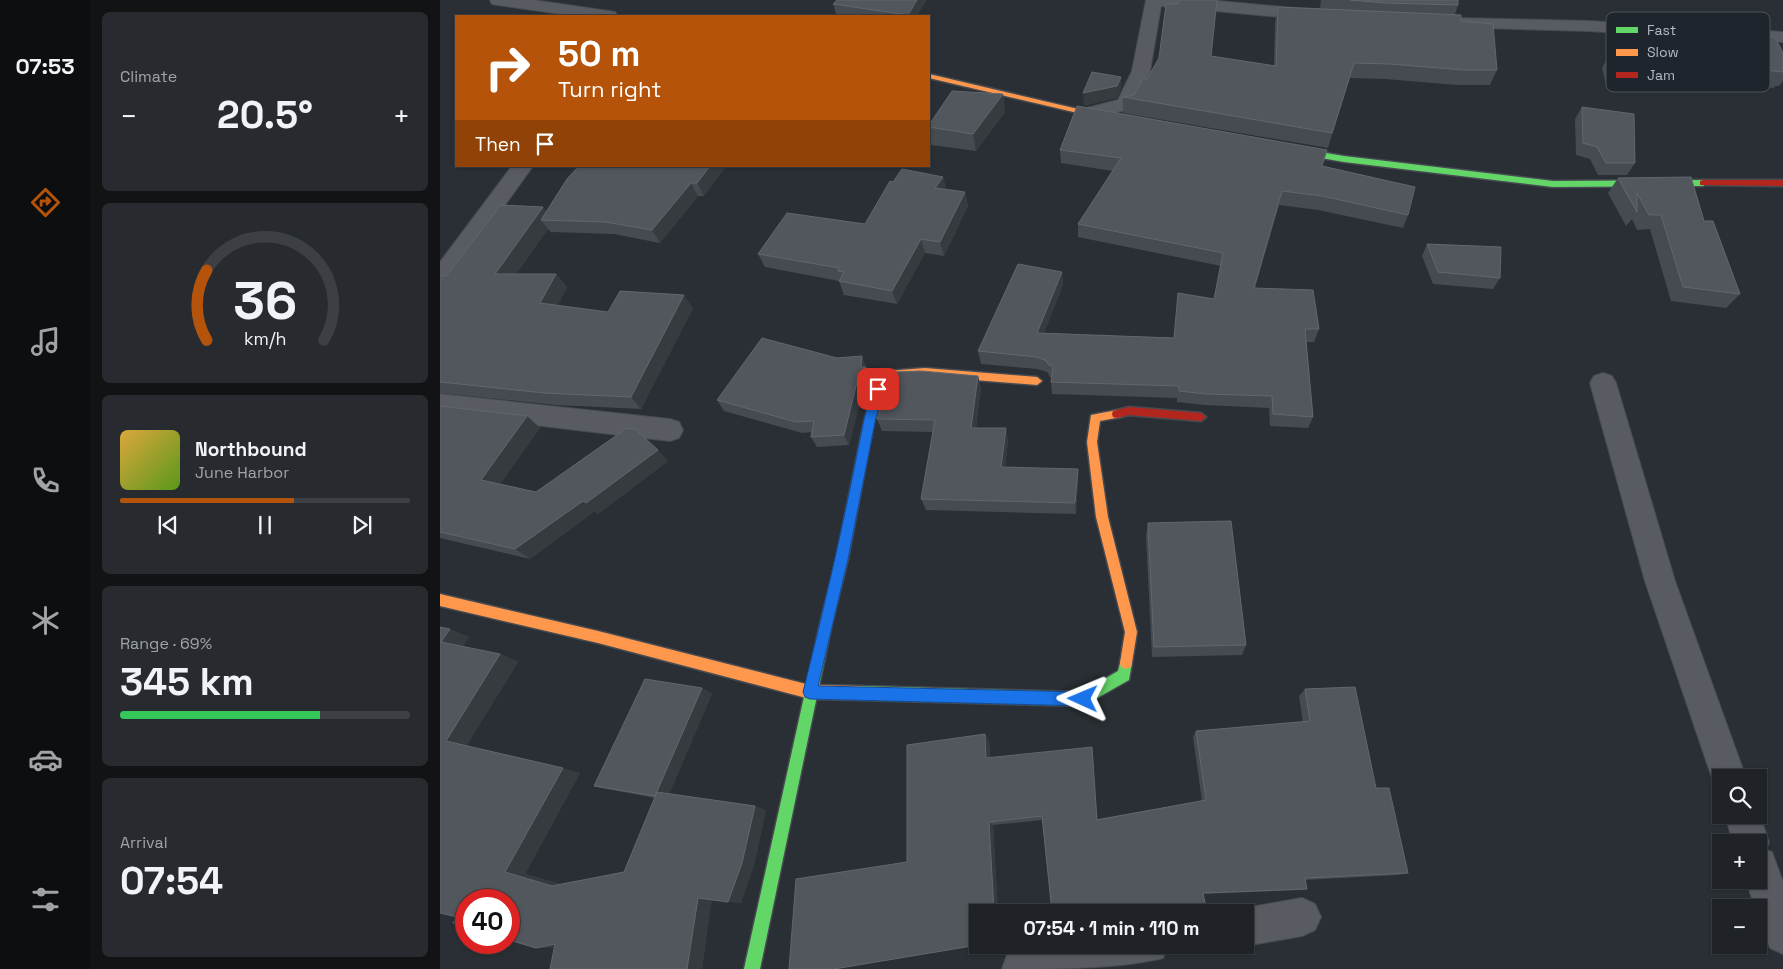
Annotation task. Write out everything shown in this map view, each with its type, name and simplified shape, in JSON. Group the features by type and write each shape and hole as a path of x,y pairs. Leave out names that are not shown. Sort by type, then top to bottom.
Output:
{"street":[{"path":"498,0 601,15"},
{"path":"1086,114 1126,104 1141,71 1154,0 1335,17"},
{"path":"1442,22 1606,27"},
{"path":"1770,36 1783,37"},
{"path":"930,76 1086,114 1125,121"},
{"path":"1277,148 1344,159 1553,184 1783,183"},
{"path":"440,278 522,167"},
{"path":"752,969 810,692 842,559 869,422 878,389 890,374 925,372 1037,381"},
{"path":"1603,383 1660,581 1726,769"},
{"path":"440,404 670,430"},
{"path":"440,600 598,637 810,692 1083,699 1124,675 1131,632 1102,517 1092,442 1095,418 1130,411 1201,417"},
{"path":"1767,888 1783,935"},
{"path":"1254,926 1302,917"},
{"path":"1020,969 1101,954"}],"building":[{"path":"837,0 917,0 908,15 833,4"},
{"path":"1180,0 1217,0 1211,56 1276,66 1278,7 1461,15 1461,21 1493,24 1497,70 1463,70 1354,63 1332,133 1123,97 1134,95 1143,78 1147,79 1159,58 1166,4 1178,4"},
{"path":"1350,0 1458,0 1458,5 1386,3"},
{"path":"1770,37 1775,37 1783,53 1783,72 1770,71"},
{"path":"1092,72 1121,77 1117,86 1083,93"},
{"path":"952,91 1003,94 973,134 930,127 930,124"},
{"path":"1077,106 1327,150 1322,166 1415,187 1408,215 1322,196 1282,191 1254,288 1313,290 1319,329 1305,329 1313,417 1273,414 1272,396 1206,394 1179,391 1179,386 1051,382 1053,366 1049,365 1045,360 1036,357 978,351 1018,264 1062,272 1037,333 1174,338 1178,293 1214,299 1223,253 1078,224 1121,158 1060,150"},
{"path":"1582,107 1634,114 1635,163 1606,163 1597,147 1583,143"},
{"path":"578,167 709,167 697,183 691,183 652,230 605,222 541,220 567,179"},
{"path":"902,169 943,177 935,188 965,192 940,242 921,239 892,291 839,281 844,272 838,271 839,268 758,254 787,213 865,224 890,181 893,182"},
{"path":"1691,177 1704,221 1713,221 1740,294 1683,287 1661,215 1649,215 1637,193 1637,212 1618,178"},
{"path":"501,205 543,207 495,274 556,274 540,303 608,312 620,291 684,295 631,397 544,393 440,382 440,276 446,276"},
{"path":"1427,244 1501,247 1500,278 1438,272"},
{"path":"762,338 837,358 862,356 861,367 866,367 858,378 844,435 811,437 814,421 796,422 717,400"},
{"path":"921,371 978,376 971,428 1006,428 1001,467 1078,469 1075,503 921,499 935,420 877,419 887,381 893,372"},
{"path":"440,406 527,416 481,480 536,492 627,428 635,429 658,450 586,503 583,501 515,549 440,532"},
{"path":"1231,521 1246,645 1154,647 1148,523"},
{"path":"440,627 450,629 441,642 500,654 446,741 563,768 505,872 552,886 624,872 657,792 755,806 742,863 728,902 698,898 687,969 550,969 555,944 536,948 520,943 520,889 455,889 455,917 440,913"},
{"path":"645,679 702,688 655,796 594,786"},
{"path":"1355,687 1376,788 1389,788 1408,873 1305,878 1307,889 1203,893 1205,904 1051,904 1042,816 989,822 994,904 969,904 969,946 834,969 789,969 796,879 907,862 907,745 985,734 986,758 1092,747 1097,820 1206,800 1196,731 1310,721 1305,689"}],"traffic: fast":[{"path":"1290,150 1344,159 1553,184 1703,183"},
{"path":"752,969 826,624"},
{"path":"860,693 1083,699 1124,675 1126,663"}],"traffic: slow":[{"path":"930,76 1112,119"},
{"path":"826,624 842,559 869,422 878,389 890,374 925,372 1037,381"},
{"path":"1117,414 1095,418 1092,442 1102,517 1131,632 1126,663"},
{"path":"440,600 598,637 810,692 860,693"}],"traffic: jam":[{"path":"1703,183 1783,183"},
{"path":"1117,414 1129,411 1201,417"}],"route":[{"path":"878,389 869,422 842,559 810,692 1083,699"}]}
